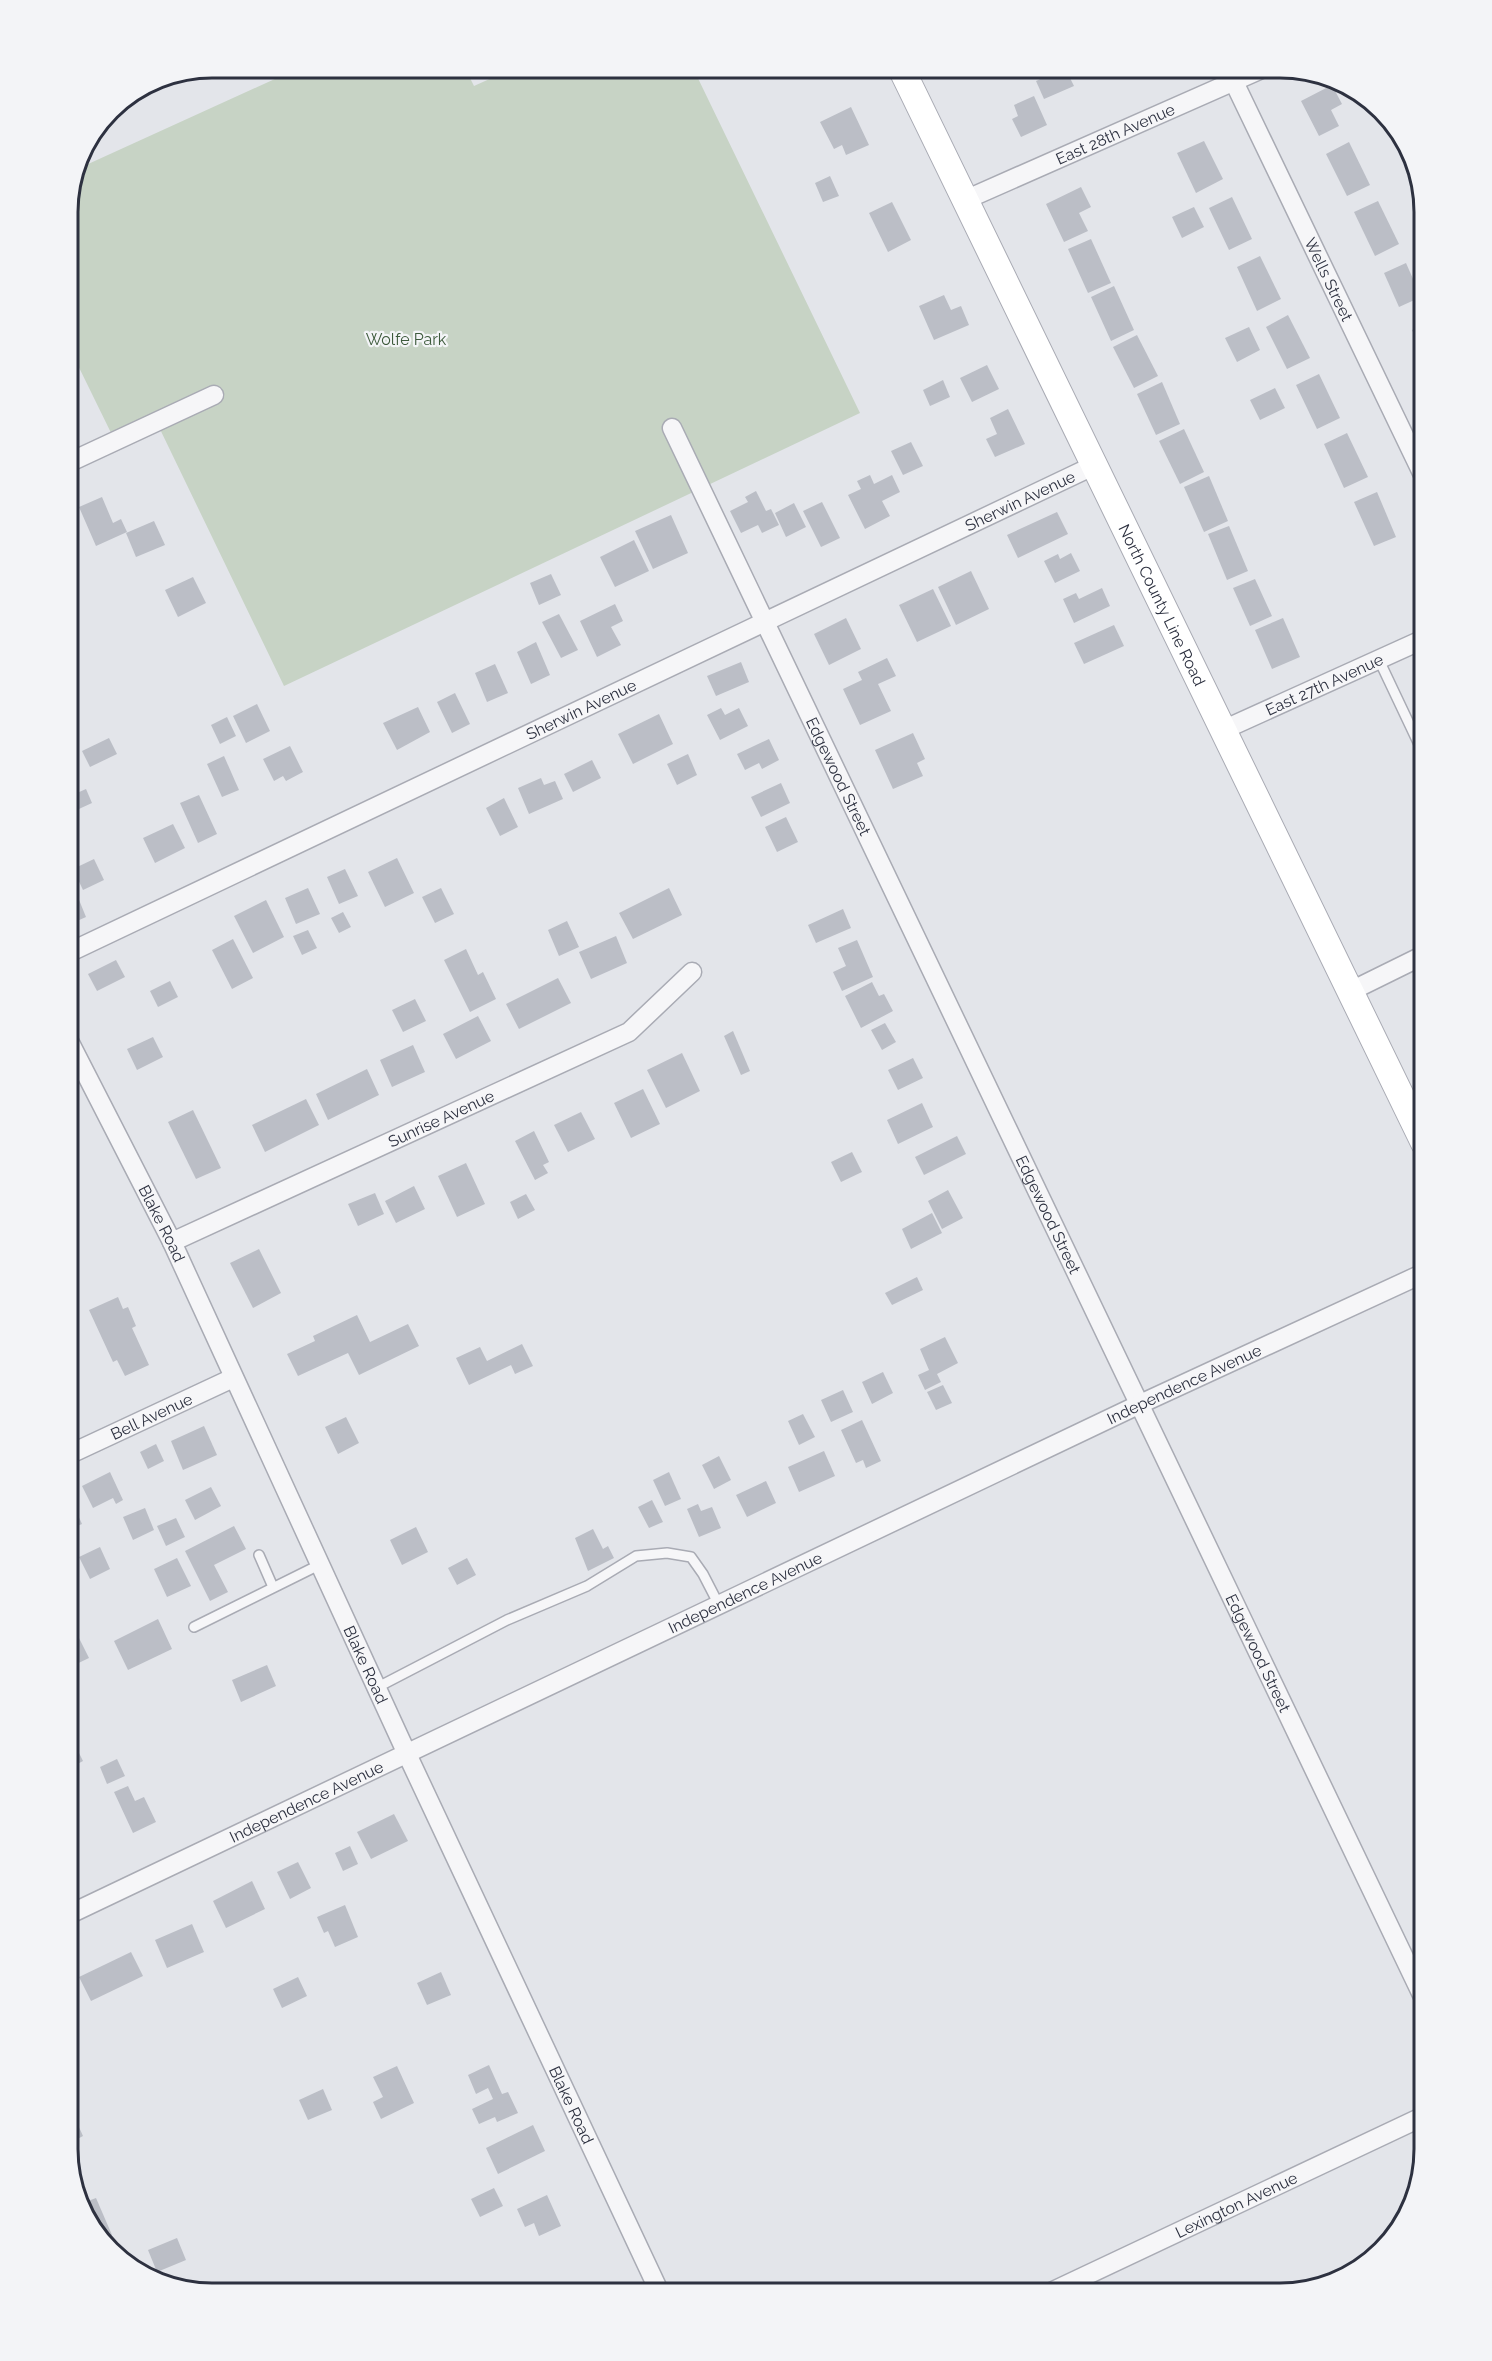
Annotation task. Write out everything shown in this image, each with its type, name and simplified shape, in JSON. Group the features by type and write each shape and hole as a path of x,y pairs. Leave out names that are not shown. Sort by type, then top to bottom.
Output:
{"main road":[{"name":"North County Line Road","path":"906,78 1414,1121"}],"street":[{"name":"East 28th Avenue","path":"965,200 1243,78"},
{"name":"Wells Street","path":"1234,82 1414,454"},
{"path":"78,458 214,395"},
{"name":"Edgewood Street","path":"672,428 1138,1405 1414,1976"},
{"name":"Sherwin Avenue","path":"78,948 1095,465"},
{"name":"East 27th Avenue","path":"1223,730 1414,644"},
{"path":"1350,991 1414,960"},
{"name":"Sunrise Avenue","path":"172,1242 629,1032 692,972"},
{"name":"Blake Road","path":"78,1059 172,1242 406,1754 655,2283"},
{"name":"Independence Avenue","path":"78,1910 1138,1405 1414,1278"},
{"name":"Bell Avenue","path":"78,1450 233,1378"},
{"name":"Lexington Avenue","path":"1072,2283 1414,2121"}],"lane":[{"path":"1379,660 1414,732"},
{"path":"376,1689 507,1620 587,1586 636,1556 667,1553 691,1557 719,1605"},
{"path":"259,1555 273,1587"},
{"path":"194,1627 319,1565"}],"green space":[{"name":"Wolfe Park","path":"277,78 470,78 474,86 492,78 698,78 860,413 284,686 157,423 115,441 78,365 78,203 87,165"}],"building":[{"path":"1043,78 1070,78 1074,86 1044,99 1036,81"},
{"path":"1328,87 1335,90 1342,104 1331,110 1339,126 1319,136 1301,101"},
{"path":"1034,96 1047,125 1021,137 1012,119 1018,116 1014,105"},
{"path":"851,107 869,145 846,155 842,145 834,149 820,122"},
{"path":"1204,141 1223,179 1196,193 1177,153"},
{"path":"1349,142 1370,185 1347,196 1326,154"},
{"path":"830,176 839,196 823,202 815,183"},
{"path":"1081,187 1091,207 1079,213 1088,231 1064,242 1046,204"},
{"path":"1232,197 1252,239 1229,250 1209,208"},
{"path":"1378,201 1399,244 1375,256 1354,212"},
{"path":"892,202 911,240 888,252 869,213"},
{"path":"1194,207 1204,227 1182,238 1172,217"},
{"path":"1091,239 1111,283 1088,293 1068,249"},
{"path":"1260,256 1281,299 1257,311 1237,267"},
{"path":"1406,263 1414,281 1414,300 1399,307 1384,273"},
{"path":"1114,286 1134,330 1111,341 1091,297"},
{"path":"944,295 951,310 961,306 969,325 934,340 919,306"},
{"path":"1288,315 1310,358 1287,369 1266,327"},
{"path":"1249,327 1260,350 1237,362 1225,338"},
{"path":"1137,335 1158,376 1134,388 1113,347"},
{"path":"987,365 999,389 972,402 960,378"},
{"path":"1319,374 1340,418 1317,429 1296,385"},
{"path":"943,380 950,397 930,406 923,390"},
{"path":"1162,382 1180,424 1156,435 1137,394"},
{"path":"1275,388 1285,408 1260,420 1250,400"},
{"path":"1008,409 1025,444 995,457 986,439 997,434 990,418"},
{"path":"1184,429 1204,472 1180,484 1159,441"},
{"path":"1347,433 1368,477 1344,488 1324,444"},
{"path":"911,442 923,466 903,475 891,451"},
{"path":"870,475 874,484 892,475 900,492 882,501 890,516 865,529 848,495 861,489 857,481"},
{"path":"1209,476 1228,521 1204,532 1184,487"},
{"path":"756,491 766,511 771,509 779,525 762,533 758,525 741,533 730,511 748,502 745,497"},
{"path":"1377,492 1396,537 1374,546 1354,502"},
{"path":"102,497 113,523 121,519 127,532 96,546 79,507"},
{"path":"822,502 840,538 821,547 803,511"},
{"path":"794,503 806,527 786,537 775,513"},
{"path":"1057,512 1068,534 1018,558 1007,535"},
{"path":"671,515 688,553 653,569 635,531"},
{"path":"154,521 165,545 136,557 126,533"},
{"path":"1229,526 1248,571 1227,580 1208,534"},
{"path":"634,540 649,571 615,587 600,557"},
{"path":"1071,553 1080,571 1055,583 1044,561 1058,554 1060,559"},
{"path":"971,571 989,609 956,625 938,587"},
{"path":"551,574 561,595 539,605 530,583"},
{"path":"193,577 206,603 178,617 165,590"},
{"path":"1255,579 1272,616 1250,626 1233,588"},
{"path":"1102,588 1110,606 1074,623 1063,599 1076,593 1079,599"},
{"path":"933,589 951,626 917,642 899,605"},
{"path":"615,604 623,621 611,627 621,645 597,657 580,621"},
{"path":"559,614 578,650 561,658 542,622"},
{"path":"846,618 861,649 829,665 814,634"},
{"path":"1283,618 1300,657 1272,669 1255,630"},
{"path":"1114,625 1124,646 1084,664 1074,643"},
{"path":"536,642 550,675 531,684 517,652"},
{"path":"887,658 896,676 878,684 891,711 860,725 843,689 862,680 858,672"},
{"path":"741,662 749,682 716,696 707,676"},
{"path":"495,664 508,693 487,702 475,673"},
{"path":"455,693 470,724 452,733 437,702"},
{"path":"257,704 270,731 246,743 233,716"},
{"path":"418,707 430,732 397,750 383,723"},
{"path":"721,708 725,715 739,708 748,726 720,740 707,715"},
{"path":"659,714 673,744 633,764 618,734"},
{"path":"227,717 236,736 220,744 211,725"},
{"path":"913,733 925,759 917,763 923,776 893,789 875,750"},
{"path":"109,738 117,754 90,767 82,751"},
{"path":"769,739 779,760 762,769 759,763 745,770 737,754"},
{"path":"290,746 303,772 286,781 283,776 274,781 263,759"},
{"path":"688,754 697,775 677,785 667,764"},
{"path":"224,756 239,790 222,797 207,764"},
{"path":"592,760 601,778 573,792 564,774"},
{"path":"541,778 544,785 555,781 563,799 529,814 518,788"},
{"path":"781,783 790,803 761,817 751,797"},
{"path":"86,789 92,803 78,809 78,793"},
{"path":"199,795 217,834 198,843 180,803"},
{"path":"504,798 518,827 500,836 486,808"},
{"path":"786,817 798,842 777,852 765,827"},
{"path":"173,824 185,848 155,863 143,838"},
{"path":"397,858 414,893 385,907 368,872"},
{"path":"94,859 104,880 83,890 78,880 78,867"},
{"path":"345,869 358,896 339,904 327,877"},
{"path":"308,888 320,914 296,924 285,898"},
{"path":"441,888 454,914 435,923 422,897"},
{"path":"669,888 682,915 633,939 619,913"},
{"path":"78,897 86,917 78,921"},
{"path":"266,900 284,937 253,953 234,916"},
{"path":"843,909 851,928 816,943 808,925"},
{"path":"343,912 351,927 339,933 331,918"},
{"path":"567,921 579,947 559,956 548,930"},
{"path":"308,930 317,948 302,955 293,936"},
{"path":"616,936 627,963 591,979 579,952"},
{"path":"233,939 253,978 232,989 212,950"},
{"path":"857,940 873,977 842,991 833,972 846,966 838,948"},
{"path":"466,949 478,975 483,972 496,999 470,1012 444,960"},
{"path":"116,960 125,977 97,991 88,974"},
{"path":"558,978 571,1003 519,1029 506,1004"},
{"path":"170,981 178,997 158,1007 150,991"},
{"path":"872,982 879,996 884,994 893,1011 861,1028 845,996"},
{"path":"415,999 426,1021 403,1032 392,1010"},
{"path":"478,1016 491,1041 456,1059 443,1034"},
{"path":"885,1023 896,1042 882,1050 871,1030"},
{"path":"733,1031 750,1071 741,1075 724,1036"},
{"path":"153,1037 163,1057 137,1070 127,1049"},
{"path":"413,1045 425,1072 392,1087 380,1060"},
{"path":"682,1053 700,1091 666,1108 647,1070"},
{"path":"913,1058 923,1078 898,1090 888,1070"},
{"path":"367,1069 379,1095 328,1120 316,1094"},
{"path":"643,1089 660,1124 631,1138 614,1103"},
{"path":"306,1099 319,1125 265,1152 252,1125"},
{"path":"922,1103 933,1127 898,1144 887,1120"},
{"path":"193,1110 221,1168 196,1179 168,1122"},
{"path":"581,1112 595,1139 568,1152 554,1125"},
{"path":"534,1131 549,1162 543,1165 548,1173 535,1180 515,1141"},
{"path":"957,1136 966,1154 924,1175 915,1157"},
{"path":"852,1152 862,1172 841,1182 831,1162"},
{"path":"466,1163 485,1204 457,1217 438,1176"},
{"path":"414,1186 425,1209 396,1223 385,1201"},
{"path":"948,1190 963,1218 942,1229 928,1201"},
{"path":"375,1193 384,1214 358,1226 348,1204"},
{"path":"526,1194 535,1210 518,1219 510,1202"},
{"path":"932,1213 942,1233 911,1249 902,1229"},
{"path":"259,1249 281,1293 253,1308 230,1263"},
{"path":"917,1277 923,1290 892,1305 885,1293"},
{"path":"118,1297 123,1309 128,1307 136,1326 132,1328 149,1365 125,1376 117,1360 113,1362 89,1310"},
{"path":"357,1315 370,1342 408,1324 419,1346 359,1375 348,1353 298,1376 287,1354 315,1341 313,1336"},
{"path":"945,1337 958,1363 937,1374 941,1382 925,1390 918,1375 929,1370 920,1349"},
{"path":"522,1344 533,1366 515,1374 511,1365 469,1385 456,1358 480,1347 487,1361"},
{"path":"883,1372 893,1393 872,1404 862,1382"},
{"path":"943,1385 952,1403 936,1410 927,1392"},
{"path":"843,1390 853,1412 831,1422 821,1400"},
{"path":"803,1414 815,1437 799,1445 788,1421"},
{"path":"346,1417 359,1443 338,1454 325,1427"},
{"path":"862,1420 881,1461 866,1468 863,1460 856,1463 841,1430"},
{"path":"204,1426 217,1455 183,1470 171,1441"},
{"path":"156,1444 164,1461 148,1469 140,1452"},
{"path":"824,1451 835,1476 799,1492 788,1467"},
{"path":"719,1456 731,1480 714,1489 702,1465"},
{"path":"110,1472 123,1500 116,1504 113,1498 93,1508 82,1486"},
{"path":"669,1472 681,1499 665,1506 653,1480"},
{"path":"766,1481 776,1503 747,1517 736,1495"},
{"path":"211,1487 221,1506 195,1520 185,1500"},
{"path":"652,1500 663,1522 649,1528 638,1507"},
{"path":"698,1504 701,1511 712,1507 721,1528 699,1537 687,1509"},
{"path":"145,1508 154,1530 133,1540 123,1517"},
{"path":"176,1518 185,1537 166,1546 157,1526"},
{"path":"234,1526 246,1549 214,1565 228,1592 210,1601 185,1551"},
{"path":"416,1527 428,1552 402,1565 390,1540"},
{"path":"593,1529 603,1549 608,1546 614,1558 588,1571 575,1538"},
{"path":"100,1547 110,1569 90,1579 79,1557"},
{"path":"177,1558 191,1586 167,1597 154,1569"},
{"path":"467,1558 476,1575 457,1585 448,1568"},
{"path":"158,1619 172,1649 128,1670 114,1641"},
{"path":"78,1636 89,1658 78,1663"},
{"path":"267,1665 276,1686 241,1702 232,1680"},
{"path":"78,1751 83,1761 78,1764"},
{"path":"117,1759 125,1776 107,1784 100,1767"},
{"path":"128,1786 135,1801 144,1797 156,1822 133,1833 114,1792"},
{"path":"394,1814 408,1841 371,1859 357,1832"},
{"path":"350,1846 358,1864 343,1871 335,1853"},
{"path":"298,1862 311,1888 290,1899 277,1872"},
{"path":"252,1881 265,1909 226,1928 213,1901"},
{"path":"345,1905 358,1937 335,1947 328,1931 324,1933 317,1917"},
{"path":"192,1924 204,1952 167,1968 155,1940"},
{"path":"131,1952 143,1976 91,2001 79,1977"},
{"path":"441,1972 451,1995 427,2005 417,1983"},
{"path":"298,1977 307,1996 282,2008 273,1989"},
{"path":"489,2065 502,2094 508,2092 518,2113 497,2122 495,2117 479,2124 472,2109 493,2099 488,2088 476,2094 468,2075"},
{"path":"397,2066 414,2103 381,2119 373,2102 383,2097 373,2077"},
{"path":"323,2089 332,2110 308,2120 299,2100"},
{"path":"78,2125 83,2136 78,2139"},
{"path":"533,2125 545,2151 498,2174 486,2148"},
{"path":"494,2188 503,2206 480,2217 471,2199"},
{"path":"547,2195 561,2226 539,2236 534,2223 525,2227 517,2209"},
{"path":"96,2198 112,2235 110,2236 101,2224 88,2201"},
{"path":"177,2238 186,2260 158,2271 148,2250"}]}
